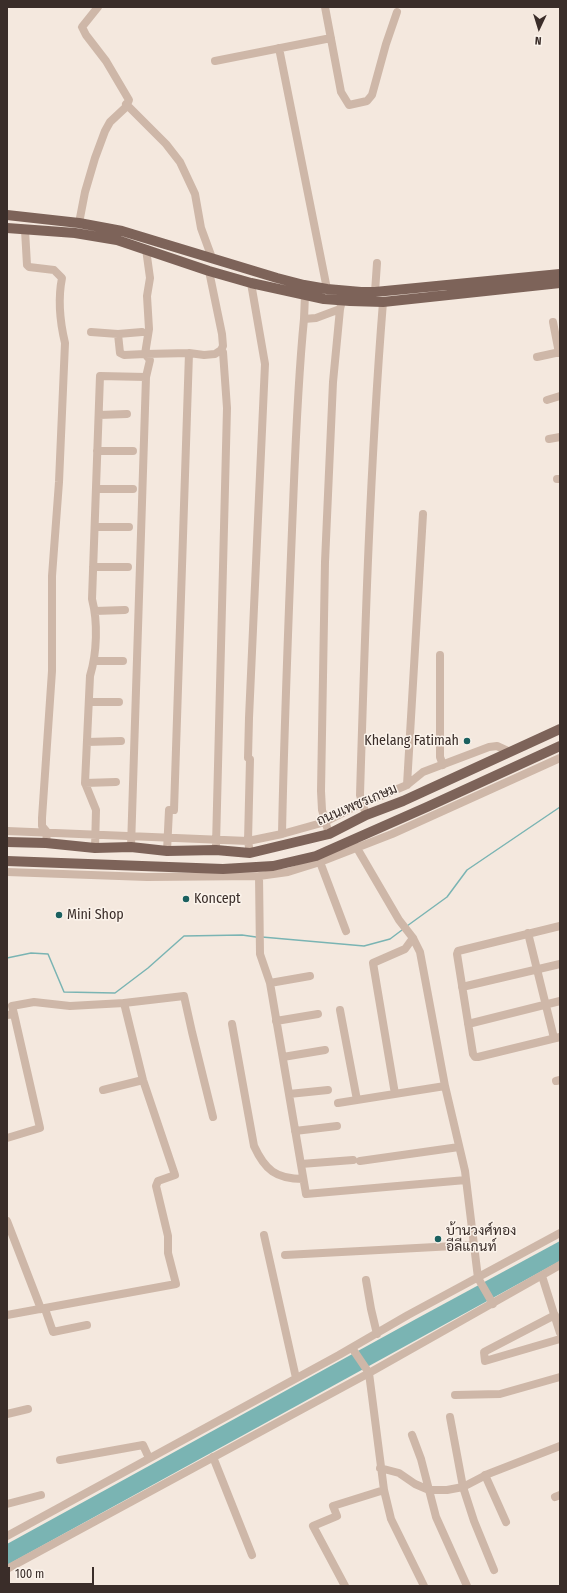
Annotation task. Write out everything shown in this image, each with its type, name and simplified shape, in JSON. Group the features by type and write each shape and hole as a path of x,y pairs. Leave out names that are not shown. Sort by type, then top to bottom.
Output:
{"main road":[{"path":"7,215 79,223 122,231 277,278 327,289 374,292 560,274"},
{"path":"7,228 75,233 110,239 146,249 209,271 341,305 383,302 560,283"},
{"name":"ถนนเพชรเกษม","path":"7,842 46,843 94,848 131,847 167,851 216,845 250,853 329,834 366,815 403,801 560,729"},
{"name":"ถนนเพชรเกษม","path":"7,861 223,872 273,866 316,856 354,844 560,746"}],"street":[{"path":"79,223 91,172 105,132 110,122 126,107 129,100 106,61 86,35 82,27 98,7"},
{"path":"325,7 341,92 349,105 366,101 375,90 386,44 397,12"},
{"path":"215,61 331,38"},
{"path":"279,48 327,289"},
{"path":"126,104 166,144 180,162 195,194 201,228 212,258"},
{"path":"25,230 27,265 29,267 54,270 62,278 60,287 62,329 65,343 59,482 52,576 52,671 42,818 42,826 47,832 46,843"},
{"path":"131,847 146,377 150,360 145,354 149,329 148,296 150,278 146,249"},
{"path":"374,292 377,263"},
{"path":"118,334 120,353 124,355 189,353 204,355 215,354 221,350 223,346 222,334 209,271"},
{"path":"250,853 248,841 250,759 248,758 249,718 265,364 251,283"},
{"path":"282,834 284,722 300,363 305,295"},
{"path":"366,815 360,794 366,602 376,388 383,302"},
{"path":"304,319 316,318 341,305"},
{"path":"329,834 325,822 321,791 324,598 333,382 341,305"},
{"path":"537,357 559,353 554,322"},
{"path":"91,332 118,334 142,332"},
{"path":"216,845 227,408 223,352 221,350"},
{"path":"167,851 169,810 174,810 189,353"},
{"path":"94,848 96,810 85,783 90,676 95,661 95,611 92,599 100,376 146,377"},
{"path":"547,400 560,396"},
{"path":"99,415 127,414"},
{"path":"549,439 560,437"},
{"path":"97,451 133,451"},
{"path":"96,489 133,489"},
{"path":"407,785 423,514"},
{"path":"95,527 129,528"},
{"path":"93,567 128,567"},
{"path":"95,611 125,610"},
{"path":"440,655 440,757 443,765"},
{"path":"95,661 123,661"},
{"path":"89,702 119,702"},
{"path":"87,742 121,741"},
{"path":"7,831 168,838 216,845 248,841 282,834 325,822 362,803 407,785 423,772 489,747 497,746 510,752"},
{"path":"7,872 147,877 223,872 259,876 288,872 320,862 354,844 392,834 560,758"},
{"path":"85,783 116,782"},
{"path":"398,789 403,801"},
{"path":"354,844 399,920 413,938 420,952 445,1086 466,1180 478,1278 493,1304"},
{"path":"320,862 346,931"},
{"path":"259,876 260,954 270,983 306,1194 466,1180"},
{"path":"528,933 546,1005 557,1037 475,1057 473,1054 462,987 457,954 458,951 528,933 560,926"},
{"path":"395,1094 373,963 405,949 413,938"},
{"path":"462,987 560,964"},
{"path":"270,983 310,976"},
{"path":"7,1138 40,1128 10,1015 12,1006 34,1002 62,1005 124,1003 184,996 213,1117"},
{"path":"468,1024 560,1001"},
{"path":"7,1315 176,1284 168,1253 168,1236 156,1188 158,1181 175,1175 143,1080 124,1003"},
{"path":"340,1010 357,1100"},
{"path":"276,1021 318,1014"},
{"path":"232,1024 254,1146 260,1158 272,1172 284,1178 304,1179"},
{"path":"283,1057 325,1050"},
{"path":"103,1090 143,1080"},
{"path":"338,1103 445,1086"},
{"path":"289,1094 328,1090"},
{"path":"295,1131 337,1126"},
{"path":"301,1164 356,1160 459,1147"},
{"path":"7,1221 53,1332 86,1325"},
{"path":"7,1536 560,1233"},
{"path":"264,1235 296,1378"},
{"path":"285,1255 473,1245"},
{"path":"7,1569 369,1373 560,1265"},
{"path":"542,1276 560,1333"},
{"path":"366,1280 377,1334"},
{"path":"555,1315 484,1352 486,1361 560,1339"},
{"path":"352,1348 369,1373 380,1468 391,1519 424,1586"},
{"path":"455,1395 500,1394 560,1377"},
{"path":"7,1414 28,1409"},
{"path":"450,1417 463,1487 474,1521 494,1570"},
{"path":"412,1435 421,1459 436,1516 467,1586"},
{"path":"60,1460 143,1445 148,1458"},
{"path":"380,1468 399,1473 415,1484 429,1490 447,1490 463,1487 484,1475 560,1446"},
{"path":"213,1457 252,1555"},
{"path":"484,1475 506,1522"},
{"path":"342,1584 313,1526 337,1516 333,1506 384,1490"},
{"path":"7,1504 42,1496"}],"water":[{"path":"560,1241 560,1261 7,1565 7,1544"}],"waterway":[{"path":"407,926 447,897 467,870 560,807"},
{"path":"262,937 364,946 390,939 402,930"},
{"path":"7,958 31,953 48,954 64,992 115,993 148,968 184,936 242,935 256,937"}],"place":[{"name":"Khelang Fatimah","path":"467,741"},
{"name":"Koncept","path":"186,899"},
{"name":"Mini Shop","path":"59,915"},
{"name":"บ้านวงศ์ทอง อีลีแกนท์","path":"438,1239"}]}
